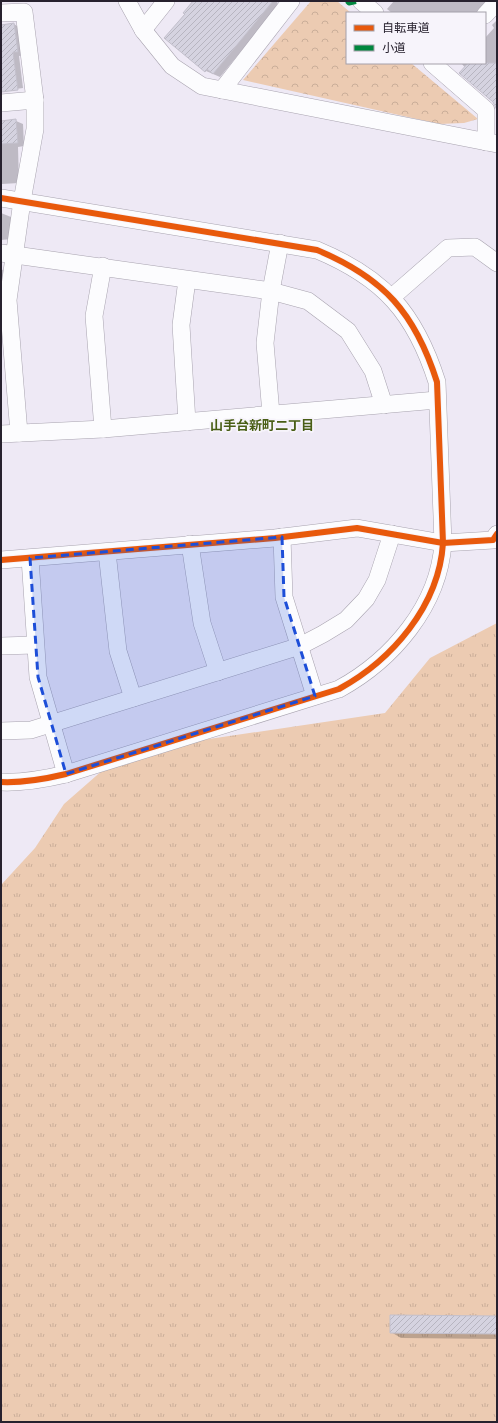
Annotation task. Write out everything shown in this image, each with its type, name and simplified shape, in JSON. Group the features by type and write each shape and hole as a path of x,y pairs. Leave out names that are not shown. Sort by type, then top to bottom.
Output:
{"street":[{"path":"127,1 143,30 172,66 202,86 494,139 486,110 437,65"},
{"path":"143,30 166,1"},
{"path":"222,90 291,1"},
{"path":"361,1 374,12"},
{"path":"486,14 497,2"},
{"path":"1,13 24,12 35,100 35,129 22,201 8,253 6,335 19,433"},
{"path":"1,103 35,100"},
{"path":"1,198 317,250 340,259 366,276 392,297 405,312 432,366 437,382 443,543 442,556 429,595 402,639 385,657 361,677 339,689 66,774 47,779 1,782"},
{"path":"271,414 265,343 271,291 280,243"},
{"path":"392,297 448,248 475,247 497,263"},
{"path":"8,253 271,291 308,301 348,331 372,371 384,405"},
{"path":"103,266 94,316 103,428"},
{"path":"188,280 181,325 188,422"},
{"path":"1,434 188,422 438,400"},
{"path":"1,560 282,537 357,528 443,543 493,540 497,534"},
{"path":"1,731 31,730 300,646 346,620 366,599 377,580 392,534"},
{"path":"282,537 284,597 315,696"},
{"path":"190,544 202,623 218,672"},
{"path":"107,552 118,651 133,698"},
{"path":"30,558 38,677 66,774"},
{"path":"1,646 35,644"}],"highlighted area":[{"path":"282,537 284,597 315,696 66,774 38,677 30,558"}],"green space":[{"path":"311,1 337,1 350,12 346,12 346,64 412,64 478,119 464,123 439,124 243,80"},
{"path":"497,623 497,1422 1,1422 1,885 35,848 64,804 112,762 162,746 385,713 430,658"}],"building":[{"path":"193,1 273,1 213,74 207,69 205,72 164,38 185,14 183,13"},
{"path":"14,23 18,52 13,52 18,90 1,92 1,25"},
{"path":"497,63 497,110 493,102 459,73 467,64"},
{"path":"16,119 18,143 1,144 1,121"},
{"path":"390,1315 497,1316 497,1334 390,1333"}],"marked path":[{"path":"347,1 349,3 358,1"}],"cycle path":[{"path":"1,198 317,250 361,273 379,286 407,317 418,336 437,382 443,543 440,566 433,588 409,629 394,647 377,663 359,677 339,689 66,774 34,780 1,782"},
{"path":"1,560 275,538 357,528 443,543 493,540 497,534"}],"district":[{"name":"山手台新町二丁目","path":"262,425"}]}
